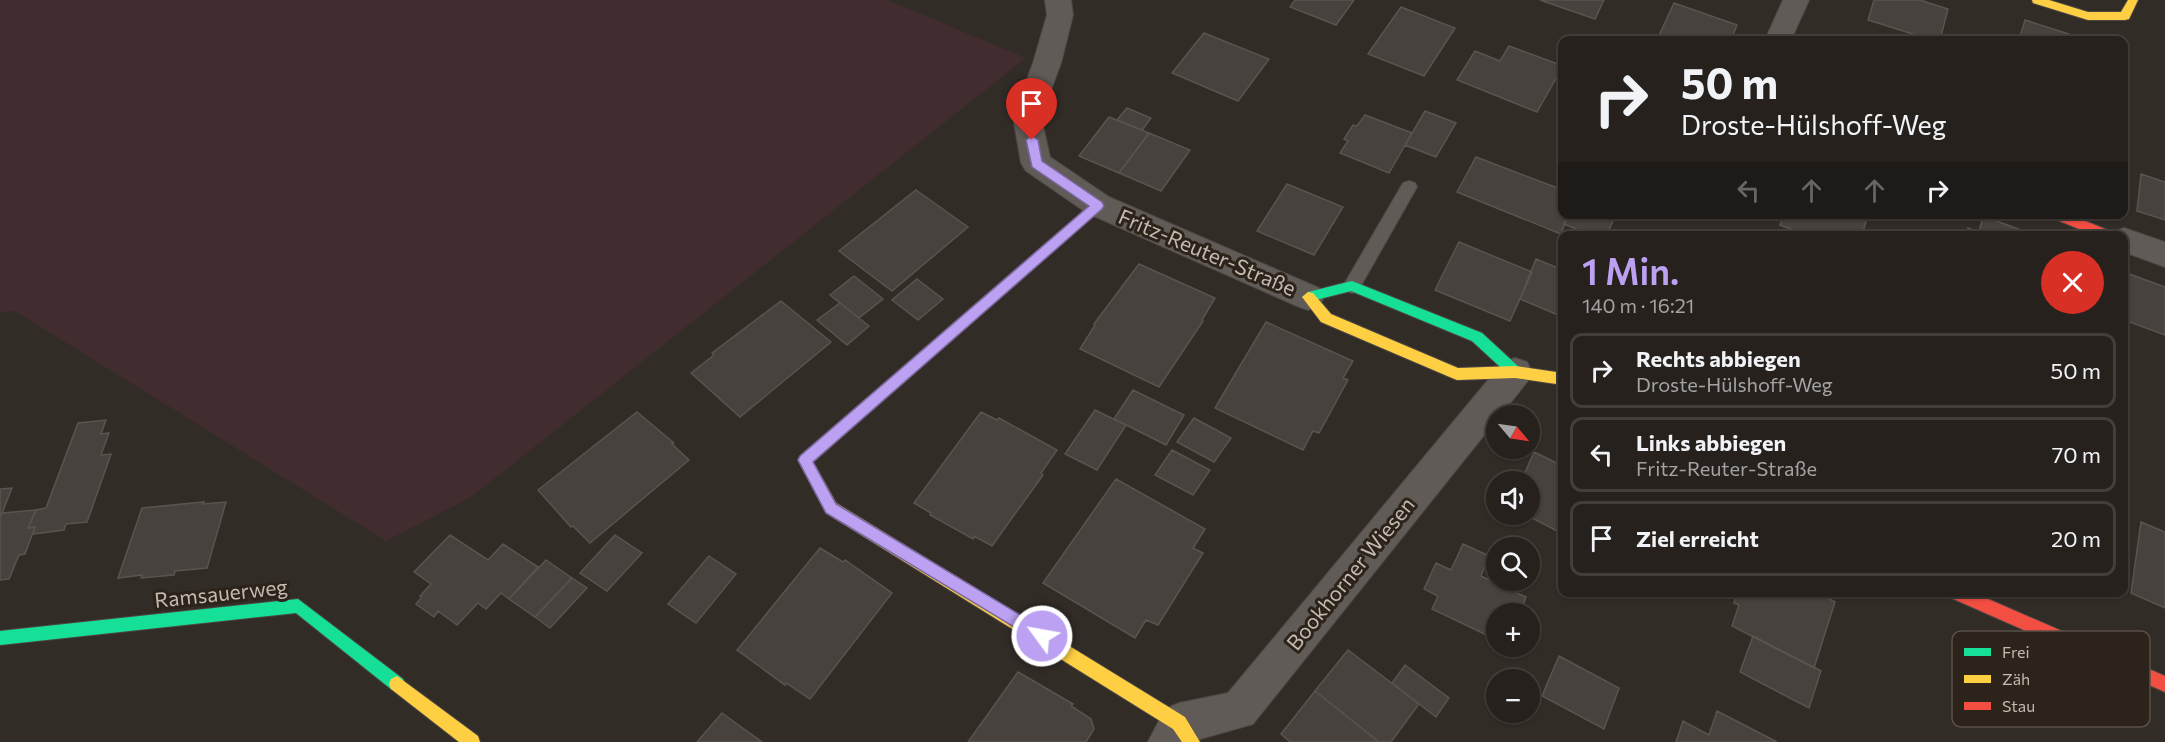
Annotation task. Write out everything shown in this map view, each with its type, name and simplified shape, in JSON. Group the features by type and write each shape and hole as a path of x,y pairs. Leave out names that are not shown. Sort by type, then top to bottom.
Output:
{"street":[{"name":"Fritz-Reuter-Straße","path":"1058,0 1060,15 1047,63 1027,117 1036,163 1098,206 1308,297 1326,318 1457,374 1515,372 1558,378"},
{"path":"1780,36 1796,0"},
{"path":"2037,0 2088,16 2125,16 2133,0"},
{"path":"1098,206 805,460 831,508 983,599 1180,736"},
{"path":"2067,219 2098,231"},
{"path":"2128,241 2165,255"},
{"name":"Fritz-Reuter-Straße","path":"1308,297 1352,286"},
{"path":"1352,286 1477,338 1515,372"},
{"name":"Bookhorner Wiesen","path":"1180,736 1239,710 1515,372"},
{"path":"1965,597 2043,631"},
{"name":"Ramsauerweg","path":"0,638 298,606 472,742"},
{"path":"2150,677 2165,684"}],"lane":[{"path":"1352,286 1409,186"}],"shaded area":[{"path":"0,0 888,0 1026,58 470,498 386,541 15,311 0,313"}],"building":[{"path":"1295,0 1354,0 1336,25 1290,7"},
{"path":"1540,0 1604,0 1595,19"},
{"path":"1874,0 1920,0 1948,9 1941,36 1919,36 1868,20"},
{"path":"1674,3 1737,25 1733,36 1659,36"},
{"path":"1401,7 1455,28 1424,76 1368,54"},
{"path":"2025,20 2075,36 2020,36"},
{"path":"1204,33 1269,59 1238,101 1172,73"},
{"path":"1509,46 1558,64 1558,75 1537,112 1457,80 1475,51 1500,61"},
{"path":"1127,108 1151,118 1142,130 1117,120"},
{"path":"1425,111 1456,123 1436,157 1405,145"},
{"path":"1365,115 1412,133 1389,173 1340,153 1348,141 1344,139 1353,125 1357,126"},
{"path":"1109,117 1149,133 1119,173 1079,156"},
{"path":"1149,133 1190,150 1161,191 1119,173"},
{"path":"1476,157 1558,188 1558,219 1566,219 1562,231 1558,233 1457,192"},
{"path":"2141,174 2165,182 2165,220 2137,211"},
{"path":"1287,184 1343,207 1314,255 1257,231"},
{"path":"916,190 968,227 892,291 839,251"},
{"path":"1566,219 1614,219 1608,231 1581,231 1564,224"},
{"path":"1782,219 1867,219 1863,231 1796,231 1780,225"},
{"path":"1982,219 1991,219 2024,231 1979,231"},
{"path":"1459,242 1532,272 1510,321 1435,290"},
{"path":"1536,259 1558,268 1558,315 1520,299"},
{"path":"1139,264 1215,298 1203,321 1159,387 1080,349 1094,324"},
{"path":"2128,273 2165,287 2165,335 2128,321"},
{"path":"854,276 883,299 859,318 830,295"},
{"path":"917,279 943,299 918,320 892,300"},
{"path":"781,301 831,342 740,417 691,373 714,355 712,353"},
{"path":"840,303 869,326 847,345 817,320"},
{"path":"1266,322 1353,361 1343,378 1348,380 1319,433 1313,431 1303,450 1215,408"},
{"path":"1133,390 1184,415 1166,445 1114,419"},
{"path":"1095,410 1126,425 1097,470 1065,454"},
{"path":"637,412 674,443 672,444 689,460 590,543 573,526 571,527 538,490"},
{"path":"981,412 997,420 999,418 1057,450 1041,473 1043,475 992,546 974,536 973,539 930,515 931,513 914,503"},
{"path":"1194,418 1231,438 1214,462 1177,442"},
{"path":"106,420 101,434 109,433 101,455 111,454 87,522 66,524 64,530 33,534 35,527 28,528 36,510 46,508 78,423"},
{"path":"1172,450 1210,470 1193,495 1155,475"},
{"path":"1540,455 1558,464 1558,531 1540,522 1540,471 1526,471 1531,459 1540,459"},
{"path":"1116,479 1205,529 1193,548 1203,553 1158,625 1146,620 1135,638 1043,583"},
{"path":"12,488 2,513 0,517 0,489"},
{"path":"204,502 203,504 226,502 207,568 175,571 174,575 118,578 142,508"},
{"path":"36,510 28,528 35,527 25,554 19,555 9,579 0,580 0,517 2,513"},
{"path":"2141,522 2165,532 2165,608 2131,593"},
{"path":"450,535 488,560 503,544 538,567 509,599 501,593 486,609 478,603 457,625 438,611 434,617 416,604 431,584 414,572"},
{"path":"615,535 642,553 607,591 580,573"},
{"path":"1463,544 1486,555 1486,564 1481,576 1486,578 1486,591 1513,591 1526,597 1524,603 1486,603 1486,635 1432,609 1438,596 1424,589 1436,563 1451,570"},
{"path":"820,548 843,562 845,560 892,593 810,699 786,683 785,685 737,650"},
{"path":"709,556 736,574 696,623 668,604"},
{"path":"546,560 572,578 535,617 509,599"},
{"path":"572,578 587,588 550,628 535,617"},
{"path":"1736,597 1825,597 1835,602 1814,668 1732,626 1739,605 1734,603"},
{"path":"1753,636 1821,671 1809,708 1740,672"},
{"path":"1348,650 1419,704 1391,742 1379,742 1315,691"},
{"path":"1559,656 1619,688 1604,729 1542,696"},
{"path":"1405,665 1449,698 1436,717 1392,683"},
{"path":"1018,672 1073,704 1071,706 1091,719 1094,729 1086,742 968,742"},
{"path":"1315,691 1379,742 1290,742 1281,734"},
{"path":"1717,711 1777,742 1676,742 1683,721 1709,735"},
{"path":"722,713 762,742 697,742"}],"traffic: fast":[{"path":"1308,297 1352,286 1477,337 1515,372"},
{"path":"0,638 298,606 397,684"}],"traffic: slow":[{"path":"2037,0 2088,16 2125,16 2133,0"},
{"path":"1308,297 1326,318 1457,374 1515,372 1558,378"},
{"path":"811,471 831,508 1179,723 1192,742"},
{"path":"397,684 472,742"}],"traffic: jam":[{"path":"811,471 805,460 1098,205"},
{"path":"2067,219 2098,231"},
{"path":"1965,597 2043,631"},
{"path":"2150,677 2165,684"}],"route":[{"path":"1032,140 1036,163 1098,206 805,460 831,508 1042,636"}]}
